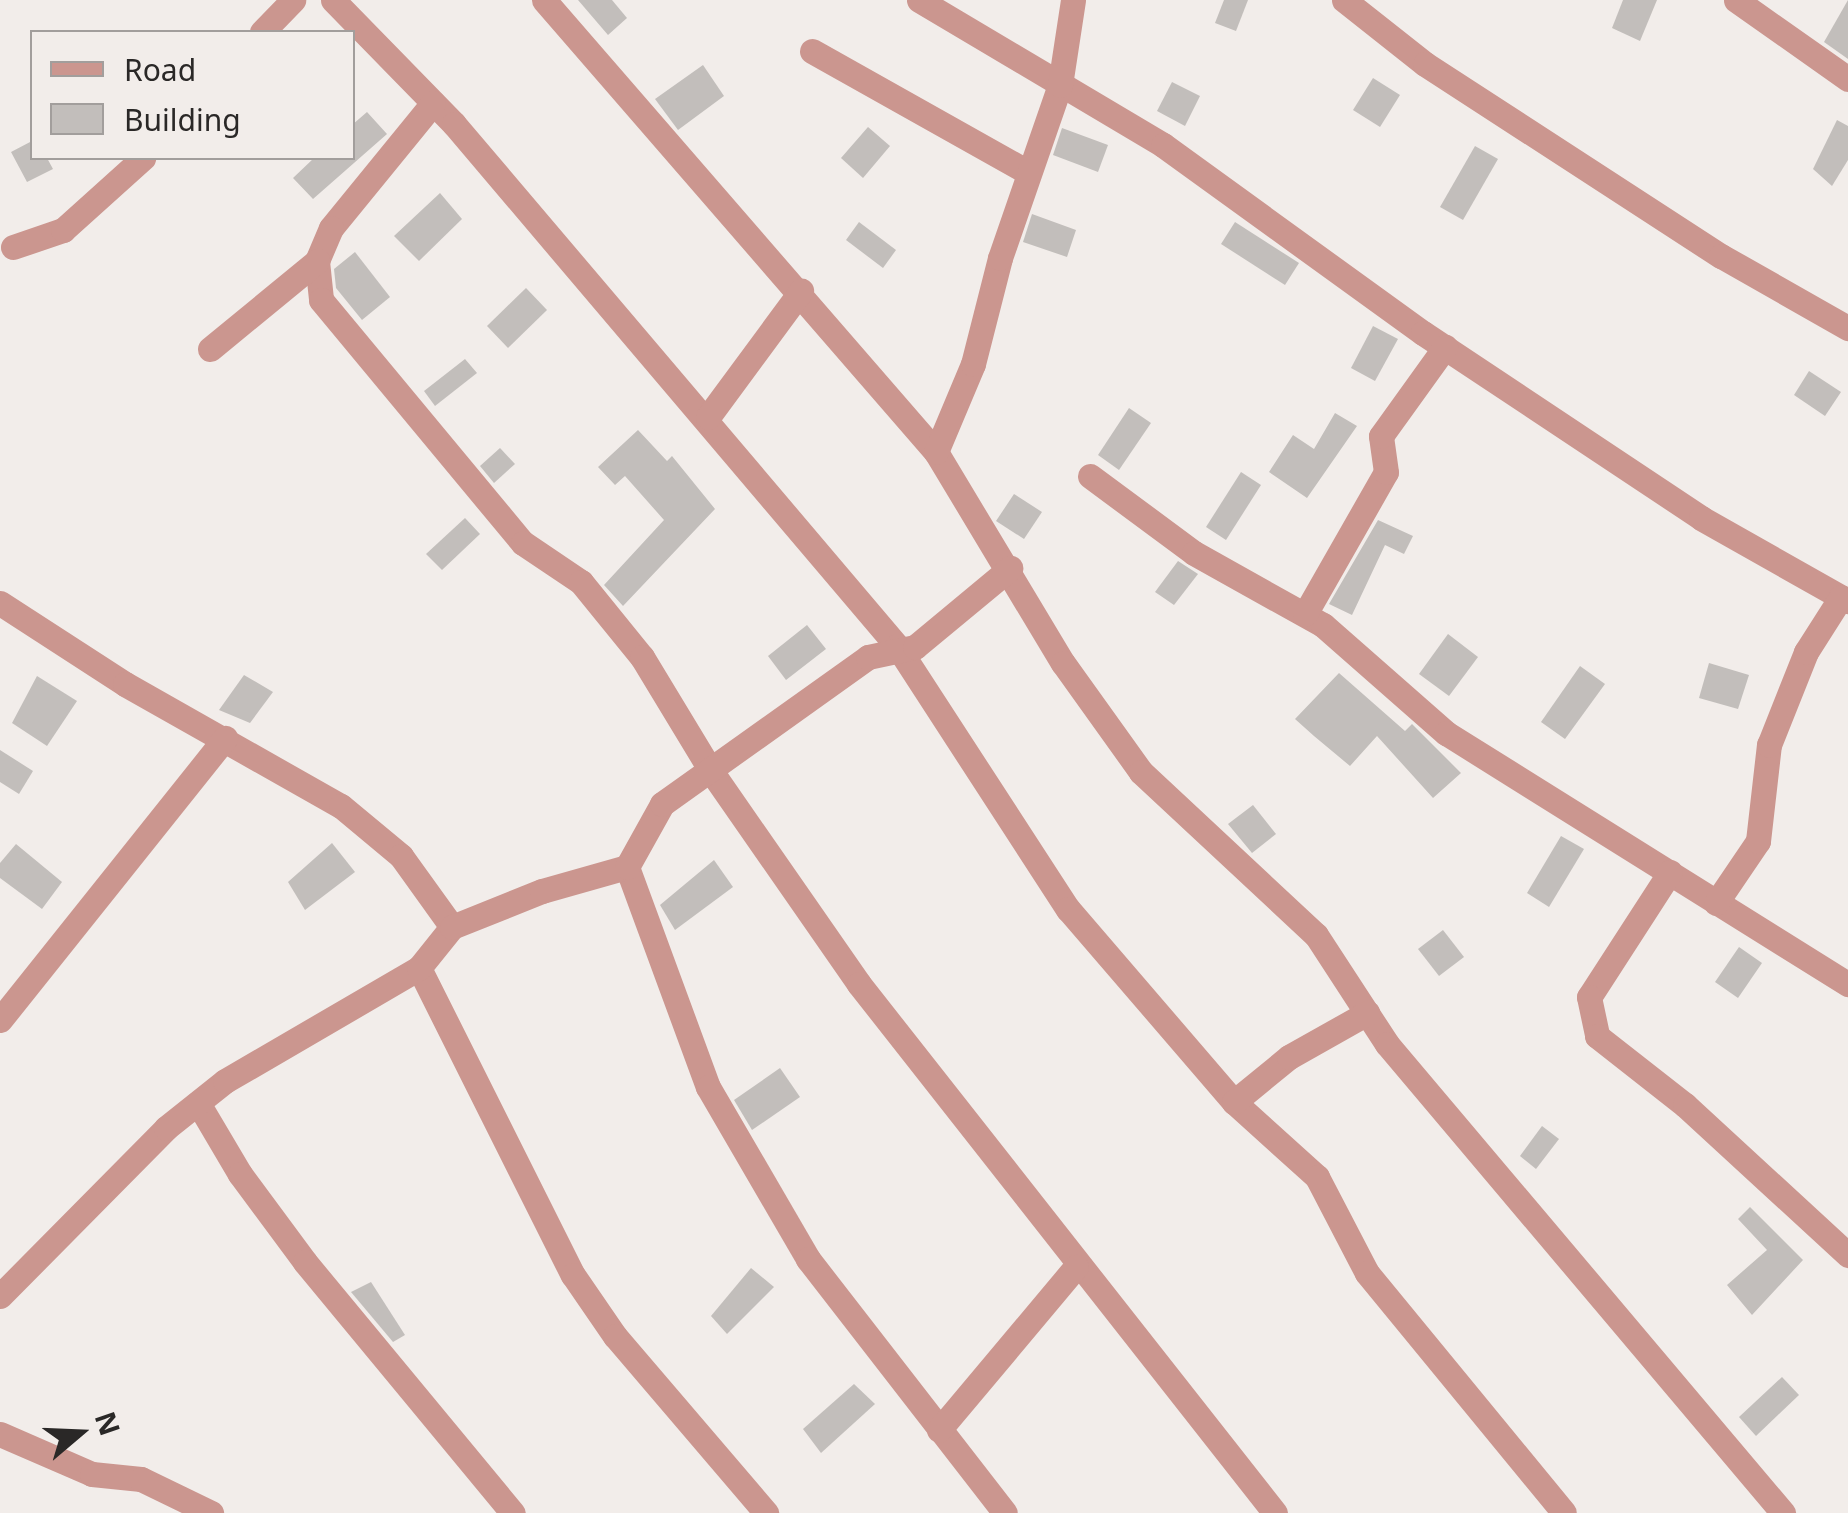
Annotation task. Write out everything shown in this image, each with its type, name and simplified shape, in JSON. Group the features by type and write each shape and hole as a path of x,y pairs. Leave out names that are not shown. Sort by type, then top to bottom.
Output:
{"street":[{"path":"264,30 293,0"},
{"path":"333,0 433,103 708,417 897,646 1068,909 1234,1102 1318,1177 1367,1274 1564,1513"},
{"path":"544,0 801,291 936,452 1010,568 1063,663 1141,772 1316,935 1367,1013 1783,1513"},
{"path":"918,0 1163,145 1445,348 1701,518 1844,599 1806,652 1769,746 1758,840 1716,903"},
{"path":"936,452 974,364 1028,172 1060,85 1073,0"},
{"path":"1344,0 1424,64 1721,256 1848,328"},
{"path":"1736,0 1848,79"},
{"path":"812,51 1028,172"},
{"path":"433,103 331,228 317,261 318,290 334,320 523,542 581,582 642,657 711,771 859,984 1076,1266 1275,1513"},
{"path":"13,247 64,230 141,160"},
{"path":"210,349 317,261"},
{"path":"708,417 801,291"},
{"path":"1304,614 1386,472 1381,436 1445,348"},
{"path":"1090,476 1194,553 1304,614 1446,733 1848,984"},
{"path":"0,1296 97,1194 198,1103 418,968 452,927 542,891 626,867 662,804 868,657 897,646 914,646 1010,568"},
{"path":"0,604 342,806 386,843 452,927"},
{"path":"0,1020 224,738"},
{"path":"626,867 708,1087 808,1259 1005,1513"},
{"path":"1670,872 1589,997 1596,1036 1685,1105 1848,1255"},
{"path":"418,968 573,1275 626,1349 766,1513"},
{"path":"1234,1102 1288,1057 1367,1013"},
{"path":"198,1103 240,1174 306,1262 513,1513"},
{"path":"939,1430 1076,1266"},
{"path":"0,1434 92,1474 141,1479 211,1513"}],"building":[{"path":"578,0 612,0 627,18 608,35"},
{"path":"1224,0 1248,0 1236,31 1215,23"},
{"path":"1623,0 1657,0 1640,41 1612,28"},
{"path":"1848,0 1848,59 1824,42"},
{"path":"703,65 724,96 678,130 655,99"},
{"path":"1373,78 1400,95 1380,127 1353,110"},
{"path":"1172,82 1200,96 1185,126 1157,111"},
{"path":"367,112 387,134 313,199 293,178 312,160 355,160 355,122"},
{"path":"1837,120 1848,126 1848,160 1832,186 1813,169"},
{"path":"868,127 890,146 863,178 841,158"},
{"path":"1062,128 1108,145 1098,172 1053,155"},
{"path":"30,142 30,160 48,160 53,169 27,182 11,152"},
{"path":"1475,146 1498,159 1463,220 1440,207"},
{"path":"440,193 462,219 419,261 394,236"},
{"path":"1032,214 1076,230 1067,257 1023,242"},
{"path":"859,222 896,250 883,268 846,240"},
{"path":"1235,222 1299,263 1285,285 1221,244"},
{"path":"355,252 390,297 362,320 336,288 334,269"},
{"path":"526,288 547,310 508,348 487,326"},
{"path":"1373,326 1398,339 1375,381 1351,368"},
{"path":"465,359 477,373 435,406 424,391"},
{"path":"1809,371 1841,392 1825,416 1794,395"},
{"path":"1129,408 1151,423 1119,470 1098,455"},
{"path":"1335,413 1357,426 1307,498 1269,472 1293,435 1314,449"},
{"path":"638,430 667,461 672,456 715,509 623,606 604,585 664,520 625,476 615,485 598,467"},
{"path":"500,448 515,464 494,483 480,466"},
{"path":"1241,472 1261,485 1226,540 1206,527"},
{"path":"1014,494 1042,512 1024,539 996,521"},
{"path":"465,518 480,534 442,570 426,554"},
{"path":"1378,520 1413,536 1404,554 1385,545 1352,615 1329,604"},
{"path":"1178,561 1198,574 1174,605 1155,592"},
{"path":"807,625 826,649 786,680 768,656"},
{"path":"1448,634 1478,657 1449,696 1419,674"},
{"path":"1709,663 1749,675 1738,709 1699,698"},
{"path":"1580,666 1605,684 1565,739 1541,722"},
{"path":"1339,673 1405,731 1412,724 1461,773 1433,798 1377,736 1350,766 1295,719"},
{"path":"244,675 273,692 250,723 219,710"},
{"path":"37,676 77,701 47,746 12,723"},
{"path":"0,750 33,771 19,794 0,782"},
{"path":"1253,805 1276,834 1252,853 1228,824"},
{"path":"1561,836 1584,849 1549,907 1527,893"},
{"path":"332,843 355,872 305,910 288,882"},
{"path":"16,844 62,882 42,909 0,878 0,863"},
{"path":"714,860 733,887 675,930 660,905"},
{"path":"1443,930 1464,957 1439,976 1418,949"},
{"path":"1739,947 1762,963 1738,998 1715,982"},
{"path":"780,1068 800,1097 752,1130 734,1100"},
{"path":"1542,1126 1559,1139 1536,1169 1520,1156"},
{"path":"1750,1207 1803,1260 1752,1315 1727,1285 1767,1250 1738,1219"},
{"path":"751,1268 774,1287 727,1334 711,1316"},
{"path":"371,1282 405,1335 393,1342 351,1292"},
{"path":"1782,1377 1799,1395 1756,1436 1739,1417"},
{"path":"854,1384 875,1404 821,1453 803,1429"}]}
